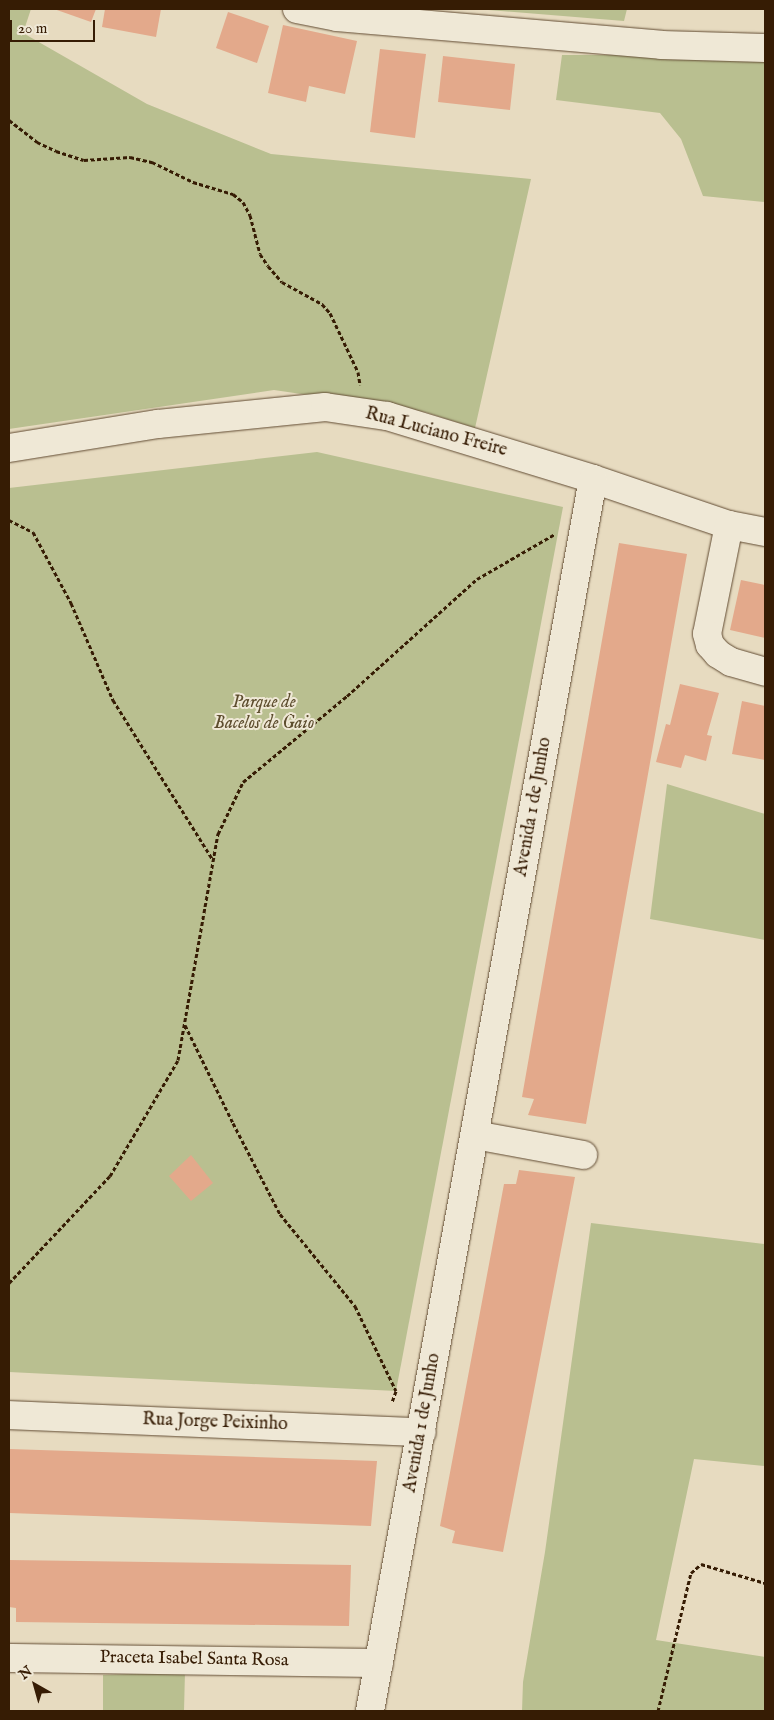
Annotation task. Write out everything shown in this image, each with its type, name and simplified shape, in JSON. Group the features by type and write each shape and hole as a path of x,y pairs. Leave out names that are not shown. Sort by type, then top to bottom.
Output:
{"street":[{"path":"297,9 337,17 661,45 765,48"},
{"name":"Rua Luciano Freire","path":"9,448 158,424 325,407 387,416 593,479 729,524 765,532"},
{"name":"Avenida 1 de Junho","path":"370,1711 593,479"},
{"path":"729,524 707,634 710,645 718,654 731,662 765,672"},
{"path":"475,1135 584,1155"},
{"name":"Rua Jorge Peixinho","path":"9,1415 422,1432"},
{"name":"Praceta Isabel Santa Rosa","path":"9,1658 379,1663"}],"path":[{"path":"9,120 38,142 56,151 84,160 130,157 152,162 194,182 233,194 244,202 250,215 260,254 268,266 282,282 322,304 330,313 358,372 365,413"},
{"path":"9,520 33,532 70,604 113,700 213,860"},
{"path":"9,1283 110,1176 178,1060 218,834 243,782 346,696 477,579 559,532 584,531"},
{"path":"185,1024 280,1214 355,1306 396,1391 383,1430"},
{"path":"658,1711 691,1573 701,1564 765,1583"}],"green space":[{"path":"9,9 31,9 23,33 147,104 271,154 531,179 475,428 425,412 274,390 9,429"},
{"path":"476,9 627,9 624,21"},
{"path":"562,55 765,55 765,202 703,196 681,139 660,113 556,100"},
{"name":"Parque de Bacelos de Gaio","path":"317,452 563,507 396,1391 9,1372 9,488"},
{"path":"667,784 765,814 765,940 650,919"},
{"path":"591,1223 765,1244 765,1466 694,1459 656,1640 765,1657 765,1711 522,1711 523,1682 545,1552"},
{"path":"185,1672 184,1711 103,1711 103,1675"}],"building":[{"path":"54,9 96,9 91,22"},
{"path":"105,9 161,9 156,37 102,27"},
{"path":"228,12 269,26 257,63 216,48"},
{"path":"283,25 357,41 345,94 309,86 306,102 268,93"},
{"path":"380,49 426,54 415,138 370,132"},
{"path":"443,56 515,64 510,110 438,102"},
{"path":"619,543 687,554 586,1124 528,1115 534,1099 522,1097"},
{"path":"741,580 765,585 765,638 730,630"},
{"path":"680,684 719,693 707,735 712,736 706,761 685,755 681,768 656,762 666,724 670,725"},
{"path":"742,701 765,706 765,760 732,754"},
{"path":"191,1155 213,1183 191,1201 169,1176"},
{"path":"519,1170 575,1177 503,1552 452,1543 455,1531 440,1526 504,1184 516,1184"},
{"path":"9,1449 377,1461 371,1526 9,1513"},
{"path":"9,1560 351,1565 349,1626 16,1622 16,1608 9,1607"}]}
